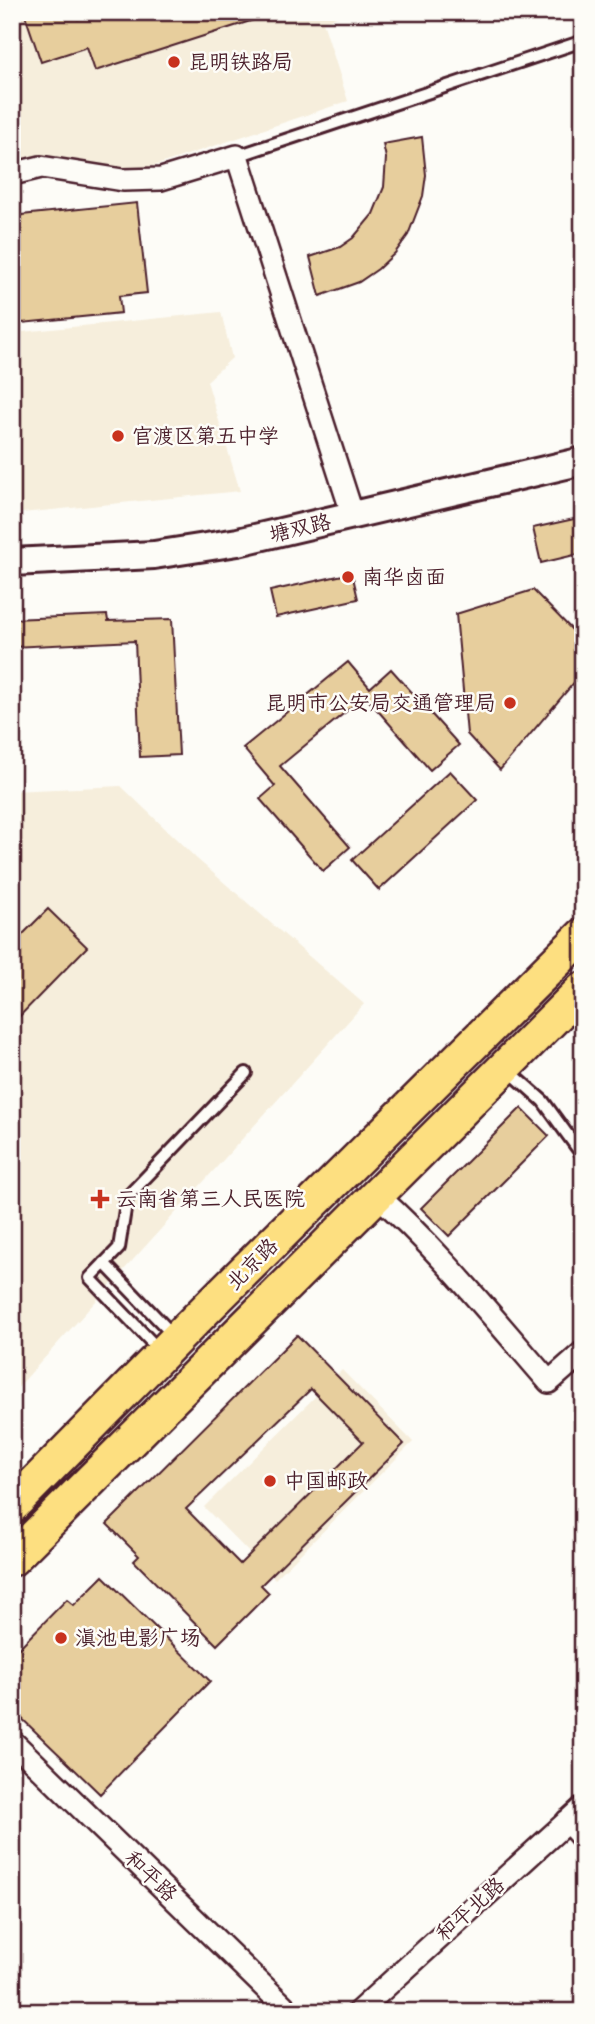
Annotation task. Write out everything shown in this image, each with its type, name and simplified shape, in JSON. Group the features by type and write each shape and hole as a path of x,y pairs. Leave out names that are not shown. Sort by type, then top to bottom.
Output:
{"main road":[{"name":"北京路","path":"12,1506 169,1346 583,935"},
{"name":"北京路","path":"12,1559 583,989"}],"street":[{"path":"12,174 41,167 123,180 161,179 237,156 354,516"},
{"name":"塘双路","path":"12,562 154,555 238,542 583,461"},
{"path":"377,1195 403,1218 449,1268 549,1382 583,1352"},
{"name":"和平路","path":"12,1741 290,2012"},
{"path":"575,1814 583,1839"},
{"name":"和平北路","path":"358,2012 575,1814"}],"lane":[{"path":"237,156 583,41"},
{"path":"505,1067 543,1101 583,1156"},
{"path":"169,1346 90,1278 119,1248 127,1197 246,1073"},
{"path":"104,1263 169,1346"}],"shaded area":[{"name":"昆明铁路局","path":"12,12 349,12 323,22 348,101 157,165 128,172 12,167"},
{"name":"官渡区第五中学","path":"221,312 232,358 207,381 240,491 12,514 12,333"},
{"name":"云南省第三人民医院","path":"121,786 197,859 364,1004 12,1394 12,791"},
{"path":"342,1370 413,1442 275,1579 204,1507"}],"building":[{"path":"24,12 75,12 78,19 99,12 265,12 266,16 95,71 87,47 41,62"},
{"path":"422,137 426,175 423,196 408,235 395,253 378,269 359,282 320,296 310,257 340,247 353,238 373,214 384,187 386,158 383,144"},
{"path":"137,203 147,293 119,296 121,313 12,324 12,216"},
{"path":"583,517 583,553 541,563 533,528"},
{"path":"352,573 358,599 276,617 270,591"},
{"name":"昆明市公安局交通管理局","path":"533,590 583,641 583,672 500,770 467,734 456,614"},
{"path":"107,615 108,621 172,619 179,755 140,757 135,641 12,647 12,619"},
{"path":"348,662 370,688 391,669 459,745 430,770 365,696 280,766 350,847 323,871 260,799 275,786 243,748"},
{"path":"450,771 477,800 379,890 352,860"},
{"path":"48,909 87,947 12,1024 12,945"},
{"path":"521,1108 549,1136 449,1236 421,1208"},
{"path":"297,1335 404,1444 261,1585 269,1593 217,1645 134,1561 139,1556 107,1524","holes":["311,1389 363,1442 240,1564 186,1509"]},
{"path":"103,1576 210,1681 100,1794 12,1709 12,1655 67,1599 74,1605"}],"place":[{"name":"昆明铁路局","path":"174,62"},
{"name":"官渡区第五中学","path":"118,436"},
{"name":"南华卤面","path":"348,577"},
{"name":"昆明市公安局交通管理局","path":"510,703"},
{"name":"云南省第三人民医院","path":"100,1199"},
{"name":"中国邮政","path":"270,1481"},
{"name":"滇池电影广场","path":"61,1638"}]}
